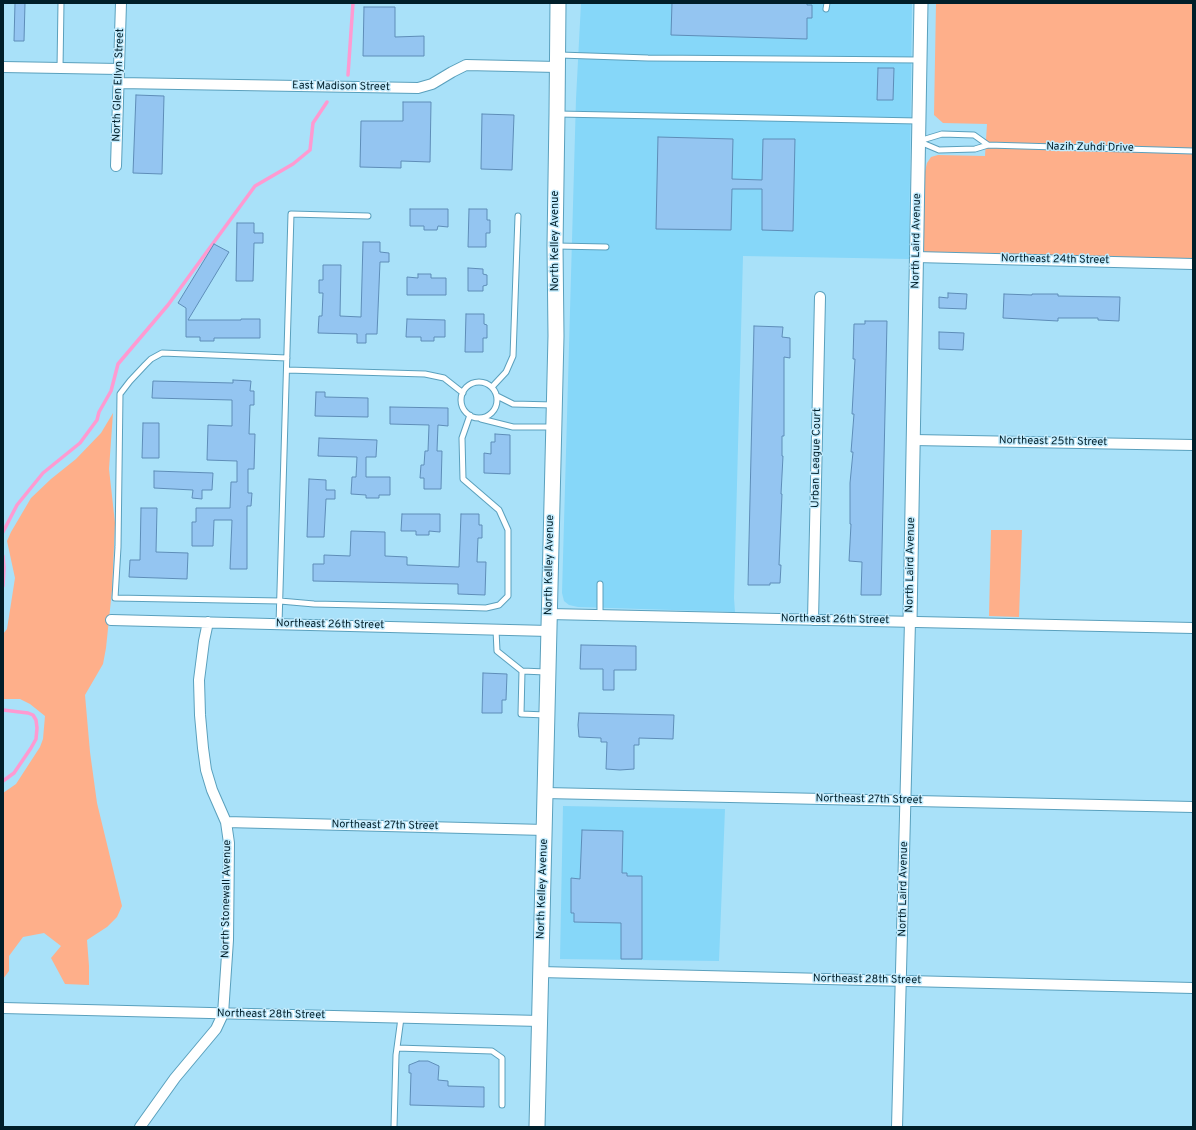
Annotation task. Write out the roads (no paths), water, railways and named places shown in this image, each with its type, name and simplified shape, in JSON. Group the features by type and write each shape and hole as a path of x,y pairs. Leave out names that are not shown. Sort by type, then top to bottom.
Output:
{"main road":[{"name":"North Kelley Avenue","path":"537,1127 556,336 555,246 558,3"}],"street":[{"name":"North Glen Ellyn Street","path":"116,166 121,3"},
{"name":"North Laird Avenue","path":"897,1127 902,980 910,622 921,3"},
{"name":"East Madison Street","path":"119,83 418,88 432,84 452,72 466,66 557,61"},
{"path":"3,67 119,69"},
{"name":"Northeast 24th Street","path":"916,257 1193,264"},
{"name":"Urban League Court","path":"813,620 820,297"},
{"name":"Northeast 25th Street","path":"913,440 1193,445"},
{"name":"Northeast 26th Street","path":"549,614 1193,628"},
{"name":"Northeast 26th Street","path":"111,620 549,631"},
{"name":"North Stonewall Avenue","path":"208,622 199,680 203,748 206,770 212,790 226,822 229,843 228,940 223,1014"},
{"name":"Northeast 27th Street","path":"545,793 1193,807"},
{"name":"Northeast 27th Street","path":"226,822 545,830"},
{"name":"Northeast 28th Street","path":"540,972 1193,988"},
{"name":"Northeast 28th Street","path":"3,1008 540,1021"},
{"path":"140,1127 175,1078 216,1029 223,1014"}],"lane":[{"path":"60,68 61,3"},
{"path":"557,61 687,58 920,60"},
{"path":"557,114 919,121"},
{"name":"Nazih Zuhdi Drive","path":"918,141 942,134 974,135 988,145"},
{"name":"Nazih Zuhdi Drive","path":"918,141 939,150 974,149 988,145 1193,151"},
{"path":"279,624 291,214 368,216"},
{"path":"492,387 506,372 513,356 518,216"},
{"path":"555,246 606,247"},
{"path":"287,358 162,353 151,359 120,394 118,547 115,598 280,601 314,604 486,608 499,605 508,596 508,530 499,510 463,479 462,438 470,415"},
{"path":"287,370 425,374 444,378 463,393"},
{"path":"478,418 484,417 493,412 496,407 497,396 492,387 487,384 476,382 466,388 463,393 461,404 470,415 478,418 513,427 554,427"},
{"path":"497,396 514,404 554,405"},
{"path":"600,584 600,615"},
{"path":"496,630 497,651 522,671 548,672"},
{"path":"522,671 520,714 547,715"},
{"path":"394,1127 397,1048 401,1018"},
{"path":"397,1048 492,1052 502,1058 502,1105"}],"waterway":[{"path":"348,75 353,3"},
{"path":"3,532 17,505 43,473 80,443 97,420 99,412 111,391 118,364 168,305 255,186 293,164 310,150 313,123 327,102"},
{"path":"3,556 3,586"},
{"path":"3,710 33,715 36,720 37,728 36,739 31,748 14,773 3,781"}]}
